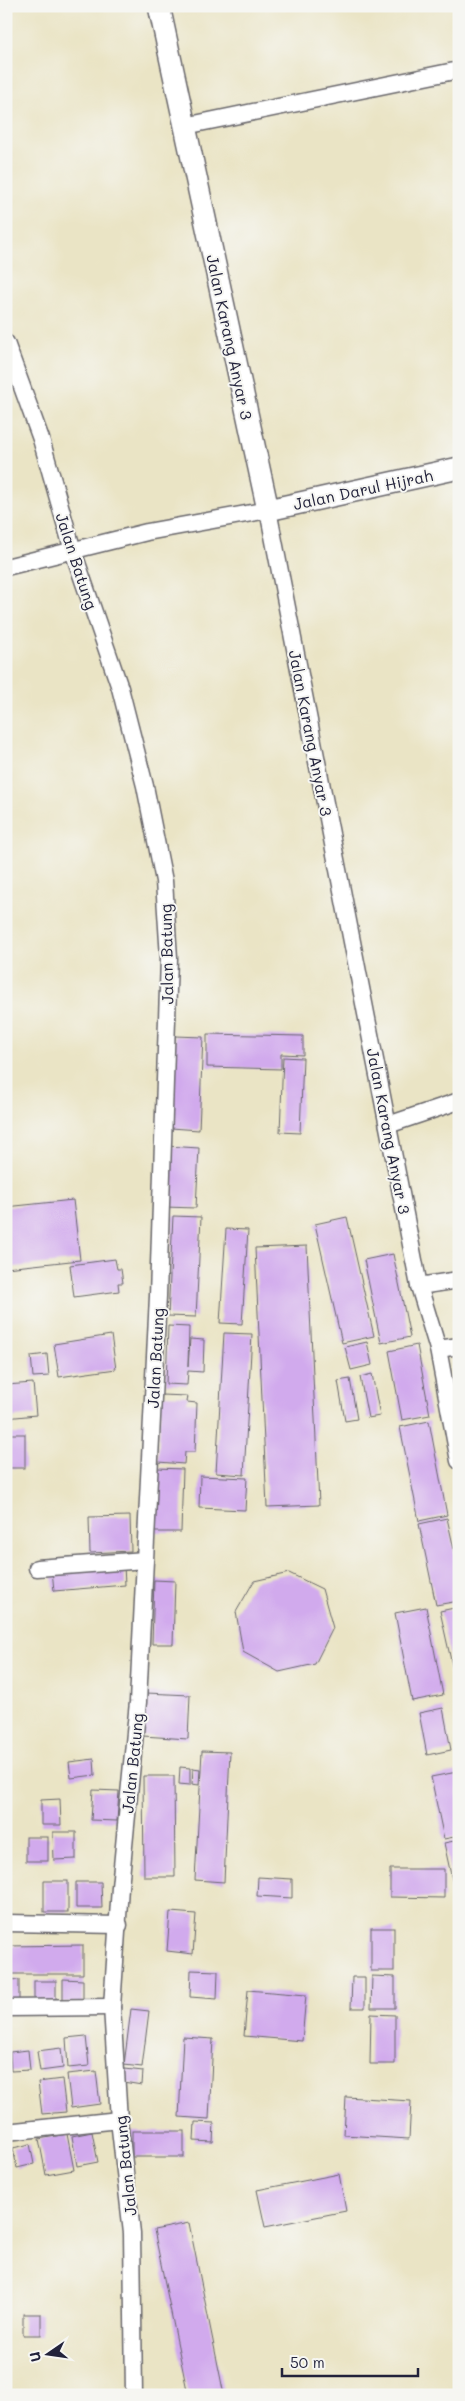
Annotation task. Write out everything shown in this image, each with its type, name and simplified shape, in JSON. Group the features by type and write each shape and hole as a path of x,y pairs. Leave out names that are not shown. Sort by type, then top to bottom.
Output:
{"street":[{"name":"Jalan Karang Anyar 3","path":"159,6 268,510 419,1286 438,1349 459,1461"},
{"path":"185,126 459,70"},
{"name":"Jalan Batung","path":"6,343 41,440 73,551 120,688 145,786 164,881 170,958 157,1306 138,1702 120,1887 119,1925 112,2007 119,2120 132,2233 134,2395"},
{"name":"Jalan Darul Hijrah","path":"268,510 459,468"},
{"path":"6,567 148,532 268,510"},
{"path":"388,1126 459,1101"},
{"path":"419,1286 459,1280"},
{"path":"438,1349 459,1346"},
{"path":"37,1568 145,1560"},
{"path":"6,1923 119,1925"},
{"path":"6,2008 112,2007"},
{"path":"6,2132 119,2120"}],"building":[{"path":"207,1034 303,1036 303,1055 281,1054 281,1069 207,1067"},
{"path":"175,1036 203,1037 199,1130 171,1128"},
{"path":"283,1057 303,1058 300,1133 280,1132"},
{"path":"167,1146 199,1148 196,1208 164,1207"},
{"path":"73,1200 80,1260 6,1268 6,1207"},
{"path":"173,1216 201,1217 196,1317 168,1316"},
{"path":"347,1217 374,1336 342,1343 315,1224"},
{"path":"226,1229 248,1230 242,1324 220,1323"},
{"path":"307,1246 319,1505 267,1507 255,1248"},
{"path":"393,1254 410,1337 381,1343 364,1260"},
{"path":"115,1259 117,1269 121,1269 123,1283 118,1283 119,1291 74,1297 70,1265"},
{"path":"168,1326 189,1327 188,1367 190,1339 204,1340 203,1372 188,1371 187,1385 166,1384"},
{"path":"224,1333 252,1334 244,1475 216,1473"},
{"path":"111,1335 116,1369 59,1377 54,1344"},
{"path":"367,1342 372,1365 351,1370 345,1347"},
{"path":"417,1345 430,1415 402,1420 389,1351"},
{"path":"47,1354 49,1376 33,1377 31,1356"},
{"path":"372,1374 380,1416 368,1418 360,1377"},
{"path":"350,1379 357,1419 345,1421 338,1381"},
{"path":"33,1383 36,1415 6,1418 6,1385"},
{"path":"161,1395 188,1396 187,1402 197,1403 195,1452 185,1452 184,1464 158,1462"},
{"path":"429,1421 447,1515 419,1521 400,1427"},
{"path":"9,1434 25,1434 25,1468 9,1468"},
{"path":"157,1468 183,1469 181,1532 155,1532"},
{"path":"200,1476 247,1478 245,1510 199,1508"},
{"path":"130,1516 131,1551 90,1553 89,1517"},
{"path":"447,1518 459,1572 459,1601 436,1605 419,1524"},
{"path":"124,1565 125,1585 54,1591 52,1570"},
{"path":"289,1573 322,1589 333,1628 315,1664 279,1672 243,1652 236,1612 254,1581"},
{"path":"154,1580 175,1581 173,1644 152,1644"},
{"path":"426,1607 443,1695 412,1701 395,1613"},
{"path":"459,1607 459,1692 458,1692 440,1611"},
{"path":"146,1693 190,1695 188,1739 143,1736"},
{"path":"443,1708 451,1750 427,1755 419,1713"},
{"path":"202,1751 230,1752 224,1882 195,1880"},
{"path":"94,1759 95,1775 71,1778 69,1762"},
{"path":"180,1767 190,1768 190,1785 179,1784"},
{"path":"193,1768 200,1769 199,1785 192,1784"},
{"path":"457,1772 459,1782 459,1836 444,1839 431,1777"},
{"path":"143,1776 174,1776 175,1877 144,1877"},
{"path":"93,1790 119,1791 117,1821 91,1820"},
{"path":"60,1799 61,1825 41,1825 41,1800"},
{"path":"53,1832 76,1832 76,1859 54,1860"},
{"path":"26,1837 48,1837 48,1861 26,1861"},
{"path":"459,1840 459,1898 456,1898 444,1843"},
{"path":"390,1869 444,1869 444,1898 390,1897"},
{"path":"258,1877 292,1879 292,1898 257,1896"},
{"path":"44,1881 68,1881 68,1912 44,1912"},
{"path":"76,1882 101,1882 102,1908 76,1908"},
{"path":"170,1912 196,1914 193,1954 167,1951"},
{"path":"371,1928 394,1928 394,1971 371,1971"},
{"path":"83,1945 83,1974 6,1974 6,1946"},
{"path":"191,1970 218,1971 217,1999 190,1997"},
{"path":"372,1976 395,1977 395,2008 371,2008"},
{"path":"352,1977 365,1977 365,2008 351,2008"},
{"path":"6,1979 19,1980 19,2002 6,2002"},
{"path":"63,1979 83,1980 83,2003 63,2002"},
{"path":"34,1981 56,1981 56,2003 34,2003"},
{"path":"248,1990 306,1995 302,2041 244,2036"},
{"path":"131,2009 149,2011 142,2067 124,2065"},
{"path":"371,2014 395,2015 395,2064 370,2064"},
{"path":"86,2036 89,2066 68,2068 66,2038"},
{"path":"183,2037 213,2039 209,2119 179,2117"},
{"path":"61,2048 63,2068 40,2071 37,2051"},
{"path":"28,2050 30,2070 11,2071 10,2052"},
{"path":"125,2069 143,2071 142,2085 123,2082"},
{"path":"96,2071 100,2104 71,2108 67,2074"},
{"path":"62,2079 66,2112 42,2114 38,2082"},
{"path":"346,2097 411,2101 409,2139 344,2135"},
{"path":"195,2122 214,2123 213,2142 194,2141"},
{"path":"132,2131 184,2131 184,2157 132,2157"},
{"path":"92,2132 98,2162 77,2166 72,2136"},
{"path":"67,2134 74,2170 46,2175 39,2139"},
{"path":"30,2144 34,2164 17,2168 13,2148"},
{"path":"339,2174 346,2211 265,2227 257,2190"},
{"path":"189,2223 224,2395 188,2395 154,2230"},
{"path":"23,2314 41,2314 41,2335 23,2335"}]}
